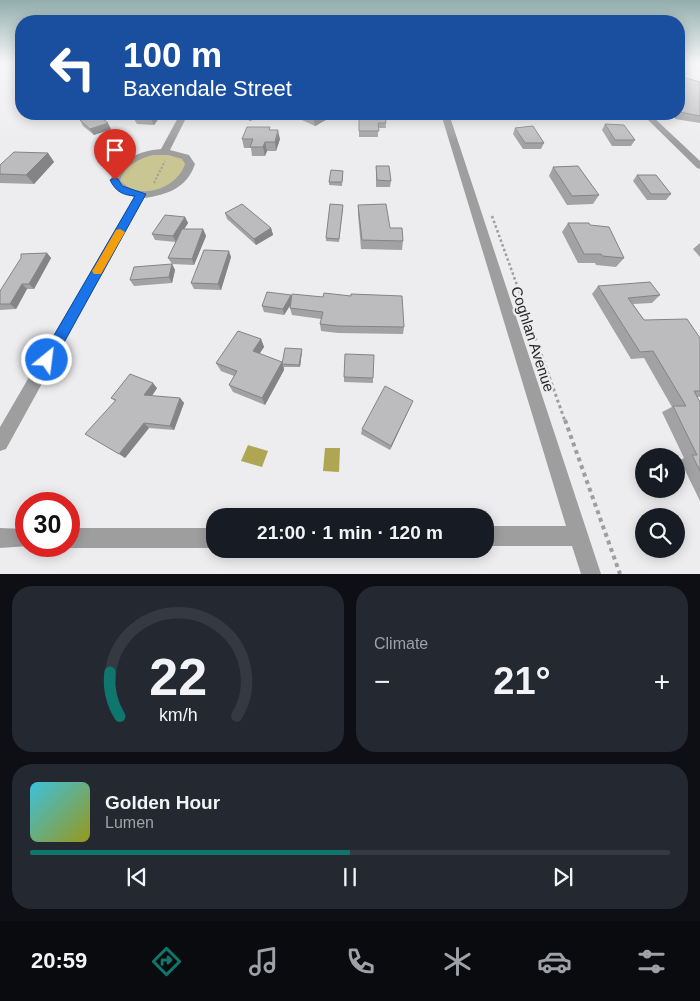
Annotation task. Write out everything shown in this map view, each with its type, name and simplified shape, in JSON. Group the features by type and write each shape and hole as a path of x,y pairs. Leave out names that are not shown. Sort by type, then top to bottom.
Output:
{"street":[{"path":"167,152 181,120"},
{"name":"Coghlan Avenue","path":"447,120 591,574"},
{"path":"652,120 700,166"},
{"path":"167,152 186,157 190,164 190,172 183,180 172,187 145,194 128,193 118,188 115,180 117,172 125,164 137,158 167,152"},
{"path":"0,443 145,194"},
{"path":"494,536 579,536"},
{"path":"0,538 15,538"},
{"path":"80,538 206,538"}],"path":[{"path":"145,194 167,152"},
{"path":"489,208 620,574"}],"shaded area":[{"path":"176,153 190,164 172,187 141,194 118,188 117,172 146,155"},
{"path":"248,445 268,451 262,467 241,461"},
{"path":"325,448 340,448 339,472 323,471"}],"building":[{"path":"685,89 700,89 700,116 685,113"},
{"path":"80,120 104,120 108,123 90,129"},
{"path":"359,120 386,120 386,123 378,123 379,131 359,131"},
{"path":"605,124 624,125 635,140 615,140"},
{"path":"533,126 544,143 525,143 515,128"},
{"path":"247,127 270,127 269,130 278,130 275,142 265,142 263,147 250,147 253,139 242,139"},
{"path":"14,152 48,153 26,175 0,174 0,165"},
{"path":"376,166 389,166 391,181 377,180"},
{"path":"578,166 599,195 572,196 553,167"},
{"path":"331,170 343,171 342,182 329,182"},
{"path":"637,175 656,175 671,194 651,194"},
{"path":"242,204 271,228 254,239 225,213"},
{"path":"330,204 343,205 339,239 326,238"},
{"path":"386,204 390,228 402,228 403,241 362,240 358,205"},
{"path":"165,215 185,217 173,236 152,234"},
{"path":"568,223 589,223 590,225 609,227 624,258 602,256 601,254 584,254"},
{"path":"182,229 203,229 192,259 168,258"},
{"path":"204,250 229,251 218,284 191,283"},
{"path":"47,253 29,284 22,284 10,304 0,304 0,291 21,258 21,254"},
{"path":"172,264 169,277 130,280 134,267"},
{"path":"650,282 660,295 628,298 644,320 687,319 700,338 700,391 694,391 700,402 700,471 692,455 697,455 673,406 686,406 653,351 640,352 598,286"},
{"path":"267,292 291,295 283,309 262,306"},
{"path":"324,293 351,296 351,294 402,296 404,327 320,324 323,312 290,308 292,294 323,297"},
{"path":"238,331 261,339 253,351 282,362 262,398 229,385 237,371 216,363"},
{"path":"285,348 302,349 299,365 282,364"},
{"path":"345,354 374,355 373,378 344,377"},
{"path":"130,374 153,383 144,395 180,398 170,426 144,423 119,454 85,434 116,400 111,398"},
{"path":"385,386 413,401 391,446 362,429"}],"slow traffic":[{"path":"98,271 120,232"}],"route":[{"path":"47,360 141,194 128,193 118,188 115,180"}]}
